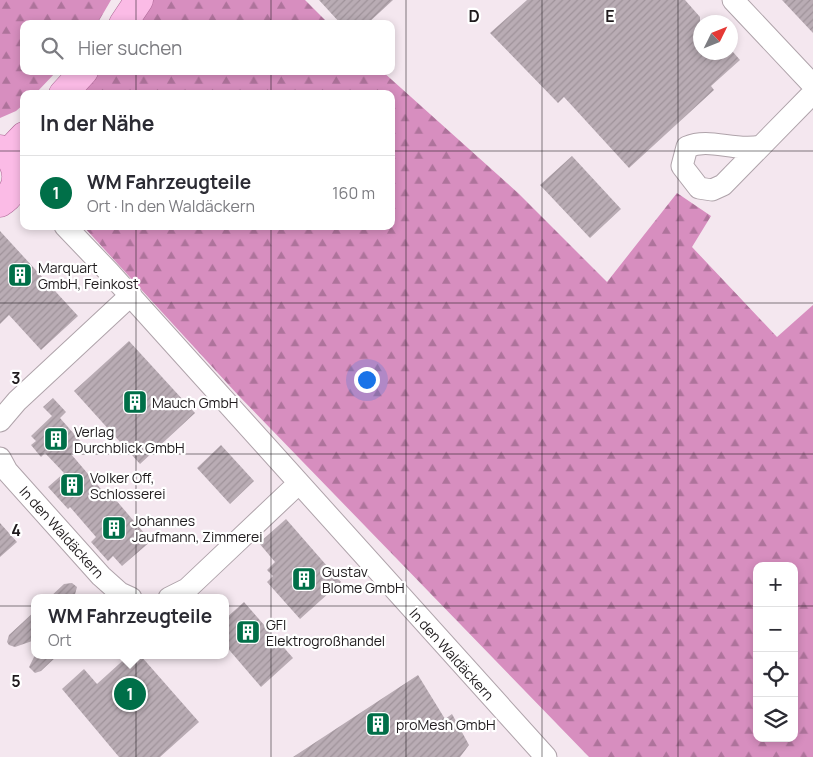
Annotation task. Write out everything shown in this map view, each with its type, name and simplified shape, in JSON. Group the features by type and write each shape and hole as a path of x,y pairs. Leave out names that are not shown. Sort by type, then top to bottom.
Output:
{"main road":[{"path":"126,20 139,0"},
{"path":"67,90 80,75"},
{"path":"10,146 17,176 12,197"}],"street":[{"path":"733,0 813,85"},
{"path":"761,146 813,93"},
{"name":"In den Waldäckern","path":"69,230 131,296 546,757"},
{"path":"0,421 17,401 131,296"},
{"name":"In den Waldäckern","path":"0,458 6,471 101,576 122,594"},
{"path":"177,594 187,589 298,483"}],"green space":[{"path":"0,0 111,0 99,20 20,20 20,75 53,75 39,90 20,90 20,108 0,118"},
{"path":"148,0 305,0 325,20 136,20"},
{"path":"89,75 386,75 518,193 607,282 677,193 711,216 692,247 777,337 813,305 813,757 589,757 238,395 87,230 395,230 395,90 76,90"}],"building":[{"path":"319,0 393,0 371,20 337,20"},
{"path":"527,0 685,0 698,15 693,15 693,60 738,60 738,58 740,60 711,86 714,90 629,168 564,97 558,103 490,33"},
{"path":"782,0 813,0 813,33"},
{"path":"572,156 621,209 590,238 540,185"},
{"name":"Marquart GmbH, Feinkost","path":"0,231 78,316 41,350 9,315 0,324"},
{"name":"Mauch GmbH","path":"129,341 195,413 140,464 74,391"},
{"path":"53,398 66,412 60,418 82,443 71,454 106,495 109,492 151,541 122,566 113,556 108,561 91,542 96,537 70,507 68,509 48,487 64,473 45,453 41,457 31,445 36,441 31,436 52,416 43,407"},
{"path":"221,445 254,481 230,504 197,468"},
{"name":"Gustav Blome GmbH","path":"286,519 341,582 300,619 267,582 273,576 267,570 275,562 259,543"},
{"path":"0,523 17,542 0,557"},
{"path":"72,583 77,587 75,594 53,594 64,584"},
{"name":"GFI Elektrogroßhandel","path":"244,602 293,658 261,687 229,650 229,615"},
{"path":"31,615 31,641 15,647 7,642 9,635"},
{"path":"33,659 54,659 41,671 35,673 29,667"},
{"path":"125,659 144,659 199,722 160,757 119,757 62,689 84,669 97,684"},
{"name":"proMesh GmbH","path":"418,675 445,719 452,714 469,745 460,757 293,757"}],"place":[{"name":"Marquart GmbH, Feinkost","path":"20,275"},
{"name":"Mauch GmbH","path":"135,402"},
{"name":"Verlag Durchblick GmbH","path":"56,439"},
{"name":"Volker Off, Schlosserei","path":"72,485"},
{"name":"Johannes Jaufmann, Zimmerei","path":"114,528"},
{"name":"Gustav Blome GmbH","path":"304,579"},
{"name":"GFI Elektrogroßhandel","path":"248,632"},
{"name":"WM Fahrzeugteile","path":"130,694"},
{"name":"proMesh GmbH","path":"378,724"}]}
